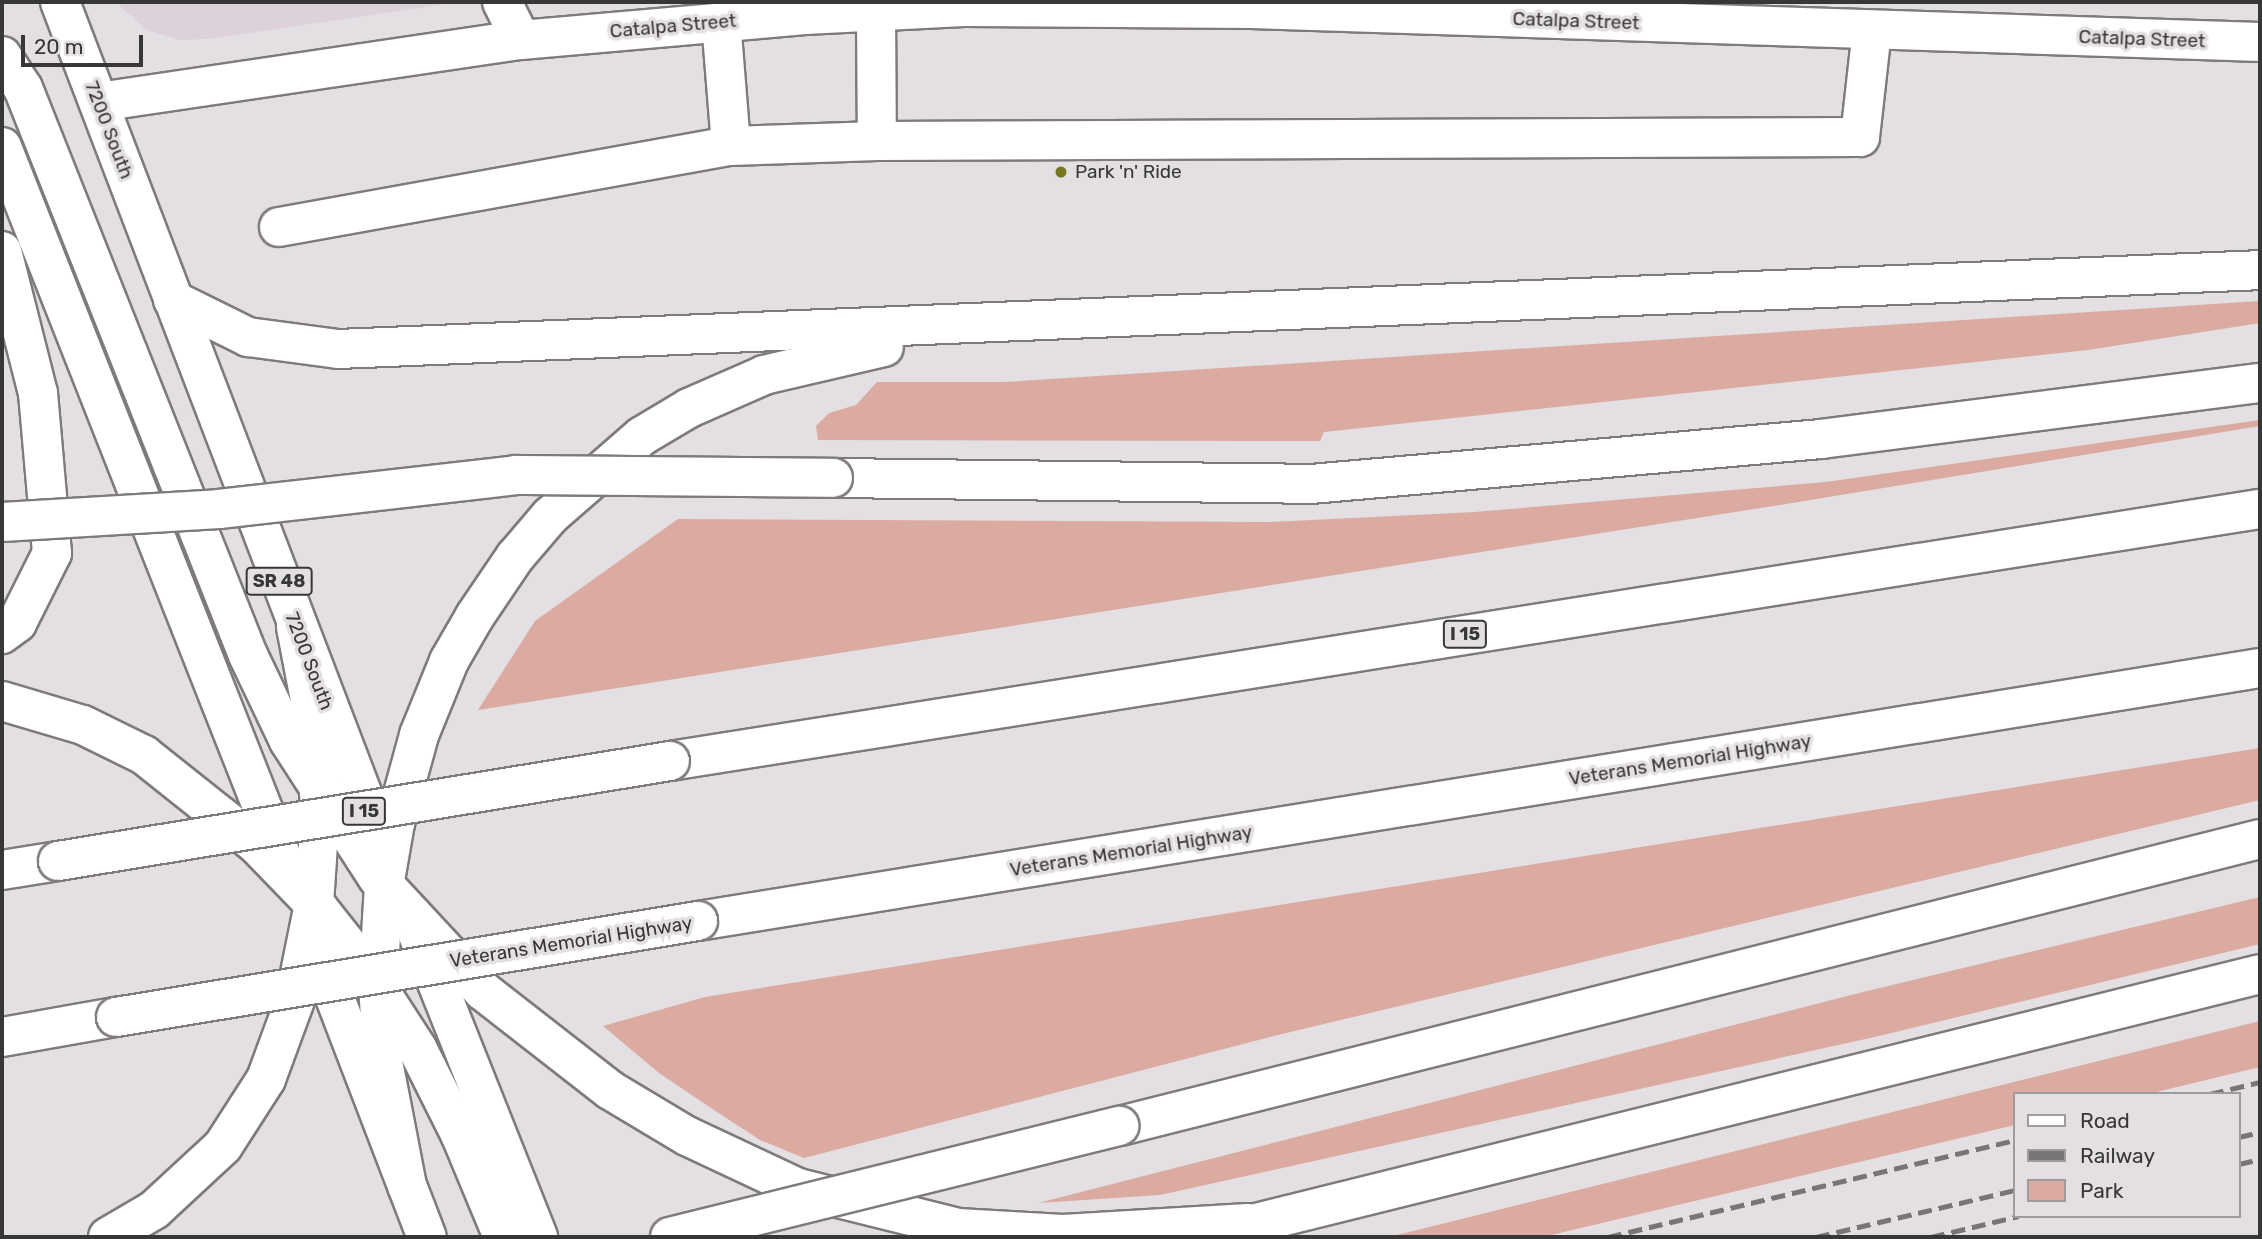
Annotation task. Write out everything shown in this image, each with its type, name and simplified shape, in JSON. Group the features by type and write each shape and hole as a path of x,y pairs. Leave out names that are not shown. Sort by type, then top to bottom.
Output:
{"main road":[{"name":"7200 South","path":"60,2 296,627 386,874 411,918 538,1237"},
{"path":"502,2 521,40"},
{"name":"Catalpa Street","path":"99,102 521,40 638,15 721,21 804,8 876,11 964,4 1734,14 1872,30 2260,42"},
{"path":"876,11 877,141"},
{"path":"721,21 732,146"},
{"path":"279,227 732,146 877,141 1860,136 1872,30"},
{"path":"2,56 23,88 248,655 320,794 386,874"},
{"path":"2,147 304,904 427,1237"},
{"path":"2,251 38,393 52,553 18,623 2,634"},
{"path":"173,300 248,337 338,349 982,326 2260,270"},
{"path":"407,1186 383,1061 378,986 386,874 410,764 449,661 509,565 572,493 662,424 741,384 793,367 982,326"},
{"path":"2,522 219,509 516,475 1311,484 1821,439 2260,383"},
{"name":"I 15","path":"2,870 670,761 2260,509"},
{"path":"108,1237 154,1210 195,1176 252,1103 279,1050 320,794 312,702 296,627"},
{"name":"Veterans Memorial Highway","path":"2,1037 698,921 2260,668"},
{"path":"2,701 83,725 144,755 214,807 378,986 433,1077 503,1237"},
{"path":"670,1237 2260,839"},
{"path":"411,918 483,991 585,1074 687,1136 798,1188 958,1228 1063,1234 1248,1223"},
{"path":"1206,1237 1248,1223 2260,974"}],"shaded area":[{"path":"116,2 459,2 208,39 180,40 145,29"}],"green space":[{"path":"2260,301 2260,323 2088,350 1324,432 1320,441 818,440 816,426 829,413 856,405 877,382 1005,382"},
{"path":"2260,420 2260,426 1786,504 478,710 535,621 678,519 1271,522 1475,512 1826,482"},
{"path":"2260,748 2260,800 1278,1035 804,1158 760,1140 714,1110 659,1073 603,1026 705,997"},
{"path":"2260,897 2260,944 1879,1036 1160,1195 1038,1203 1863,992"},
{"path":"2260,1021 2260,1067 2156,1092 2014,1092 2014,1125 1543,1237 1389,1237"}],"railway":[{"path":"2218,1092 2260,1082"},
{"path":"2241,1137 2260,1132"},
{"path":"1608,1237 2014,1140"},
{"path":"2241,1164 2260,1159"},
{"path":"1816,1237 2014,1190"},
{"path":"1931,1237 2014,1217"}],"place":[{"name":"Park 'n' Ride","path":"1061,172"}]}
